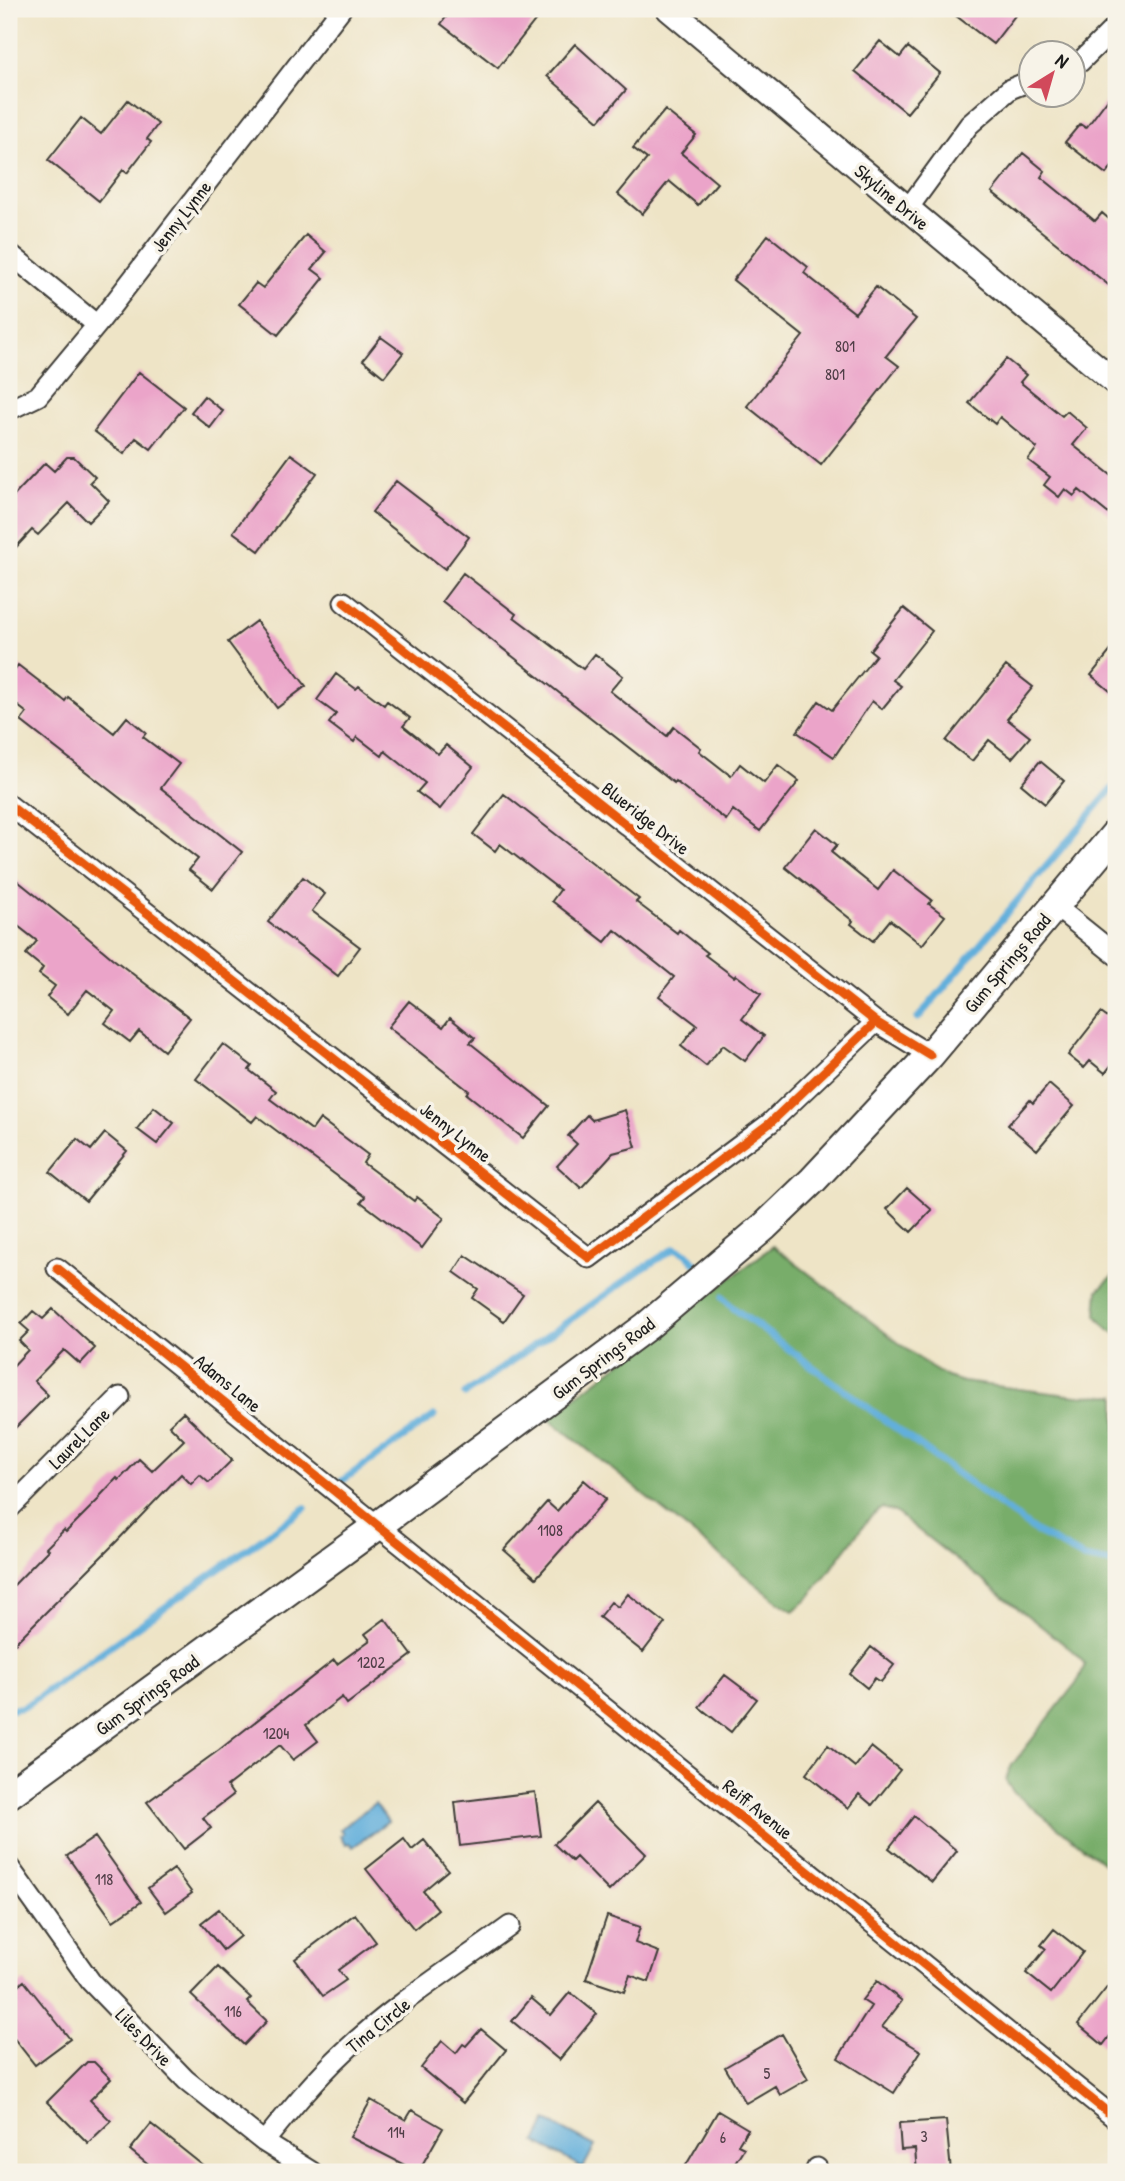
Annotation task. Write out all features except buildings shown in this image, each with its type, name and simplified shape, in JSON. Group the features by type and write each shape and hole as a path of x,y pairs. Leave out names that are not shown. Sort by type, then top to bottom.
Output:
{"main road":[{"name":"Gum Springs Road","path":"9,1794 647,1326 765,1226 814,1180 930,1055 1116,832"}],"street":[{"name":"Jenny Lynne","path":"9,410 38,396 97,325 341,9"},
{"name":"Skyline Drive","path":"669,9 1116,383"},
{"path":"1086,56 1116,26"},
{"path":"907,210 969,125 1016,87"},
{"path":"9,253 97,325"},
{"name":"Blueridge Drive","path":"344,602 876,1022 930,1055"},
{"name":"Jenny Lynne","path":"9,805 589,1258 770,1122 876,1022"},
{"path":"1055,905 1116,954"},
{"name":"Adams Lane","path":"57,1268 377,1526"},
{"name":"Laurel Lane","path":"9,1509 120,1397"},
{"name":"Reiff Avenue","path":"377,1526 1116,2119"},
{"name":"Liles Drive","path":"9,1867 75,1961 107,1999 186,2080 264,2142 313,2172"},
{"name":"Tina Circle","path":"264,2142 306,2091 342,2054 381,2020 510,1926"}],"green space":[{"path":"773,1246 930,1367 947,1377 963,1382 1077,1396 1116,1395 1116,1873 1014,1793 1005,1780 1012,1765 1079,1679 1085,1664 1074,1652 895,1512 882,1508 871,1516 807,1600 793,1611 548,1418"},
{"path":"1116,1273 1116,1333 1108,1330 1096,1315 1098,1290"}],"water":[{"path":"375,1803 388,1821 353,1847 349,1843 346,1844 340,1836 343,1833 340,1829"},
{"path":"547,2121 595,2146 583,2168 536,2142"}],"waterway":[{"path":"918,1018 1116,784"},
{"path":"465,1394 675,1248 687,1254 697,1265"},
{"path":"723,1297 732,1307 1036,1532 1084,1558 1116,1564"},
{"path":"336,1485 434,1416"},
{"path":"9,1710 24,1707 305,1508"}],"cycle path":[{"path":"344,602 876,1022 930,1055"},
{"path":"9,805 589,1258 770,1123 876,1022"},
{"path":"57,1268 1116,2119"}]}
